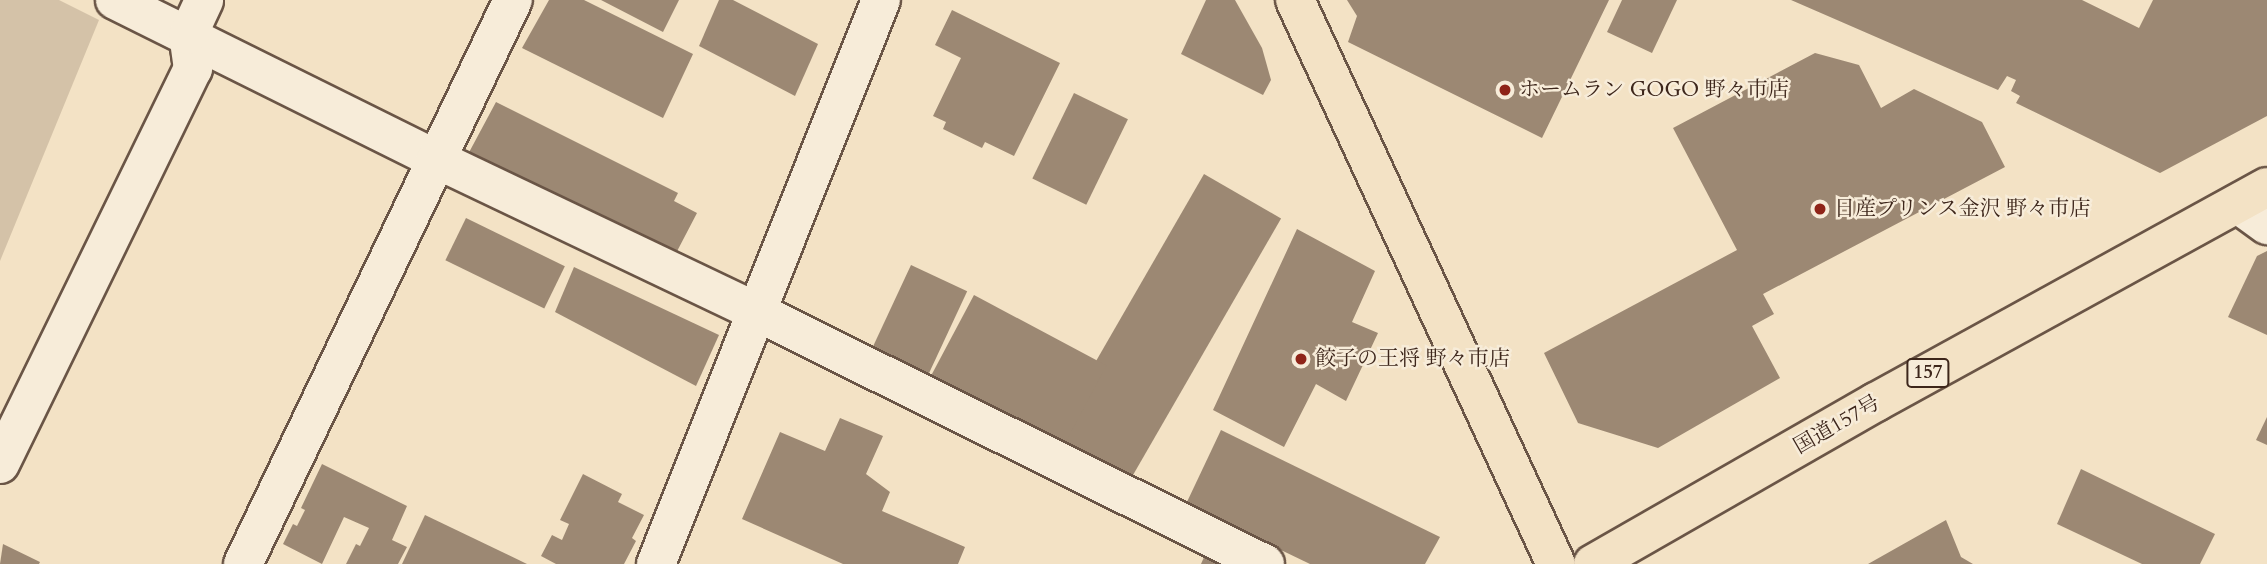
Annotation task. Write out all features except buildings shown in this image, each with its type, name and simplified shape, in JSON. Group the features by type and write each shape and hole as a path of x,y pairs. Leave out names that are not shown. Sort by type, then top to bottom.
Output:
{"main road":[{"path":"1295,0 1556,564"},
{"name":"国道157号","path":"1593,564 1876,402 2257,205"}],"street":[{"path":"115,0 436,159 757,312 1265,564"},
{"path":"0,464 193,69 188,36 204,0"},
{"path":"243,564 513,0"},
{"path":"656,564 881,0"}],"shaded area":[{"path":"0,0 59,0 99,20 0,261"}],"place":[{"name":"ホームラン GOGO 野々市店","path":"1505,90"},
{"name":"日産プリンス金沢 野々市店","path":"1820,209"},
{"name":"餃子の王将 野々市店","path":"1301,359"}]}
